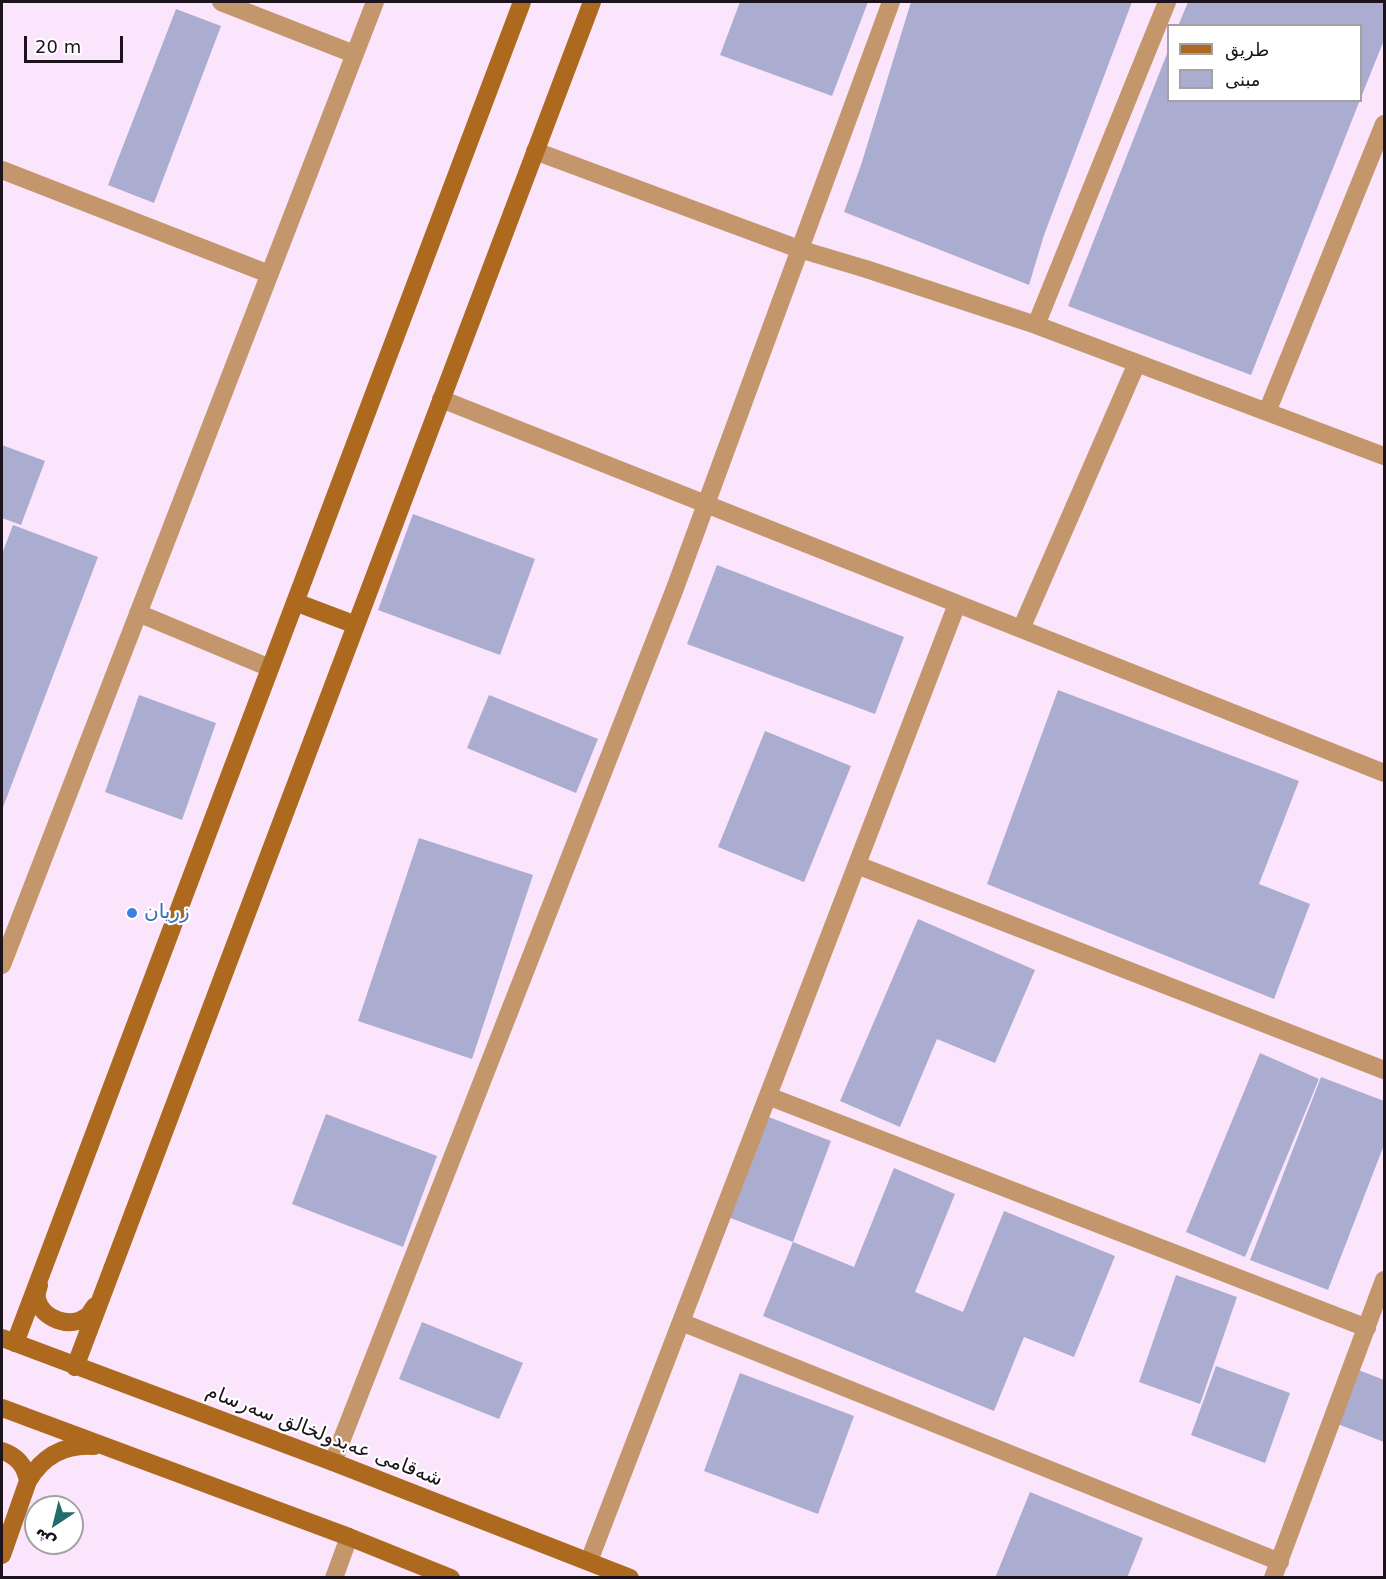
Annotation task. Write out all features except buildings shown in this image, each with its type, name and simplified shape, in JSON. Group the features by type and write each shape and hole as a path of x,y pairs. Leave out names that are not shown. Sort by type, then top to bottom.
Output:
{"street":[{"path":"221,2 354,54"},
{"path":"2,965 375,2"},
{"path":"8,1340 41,1274 522,2"},
{"path":"75,1366 592,2"},
{"path":"333,1462 707,504 891,2"},
{"path":"1035,325 1167,2"},
{"path":"1267,412 1384,124"},
{"path":"535,151 799,249 1035,325 1384,456"},
{"path":"2,171 269,274"},
{"path":"1021,629 1137,363"},
{"path":"441,399 1384,773"},
{"path":"295,602 356,625"},
{"path":"589,1561 957,604"},
{"path":"138,613 270,668"},
{"path":"857,866 1384,1070"},
{"path":"768,1096 1367,1328"},
{"path":"41,1274 37,1298 41,1308 57,1320 68,1323 87,1317 102,1297"},
{"path":"681,1322 1276,1570 1384,1280"},
{"name":"شەقامی عەبدولخالق سەرسام","path":"8,1340 333,1462 630,1578"},
{"path":"2,1408 349,1536 451,1578"},
{"path":"2,1555 28,1481 41,1464 58,1451 82,1445 113,1449"},
{"path":"2,1451 20,1462 26,1471 28,1481"},
{"path":"334,1578 349,1536"}],"place":[{"name":"زریان","path":"132,913"}]}
